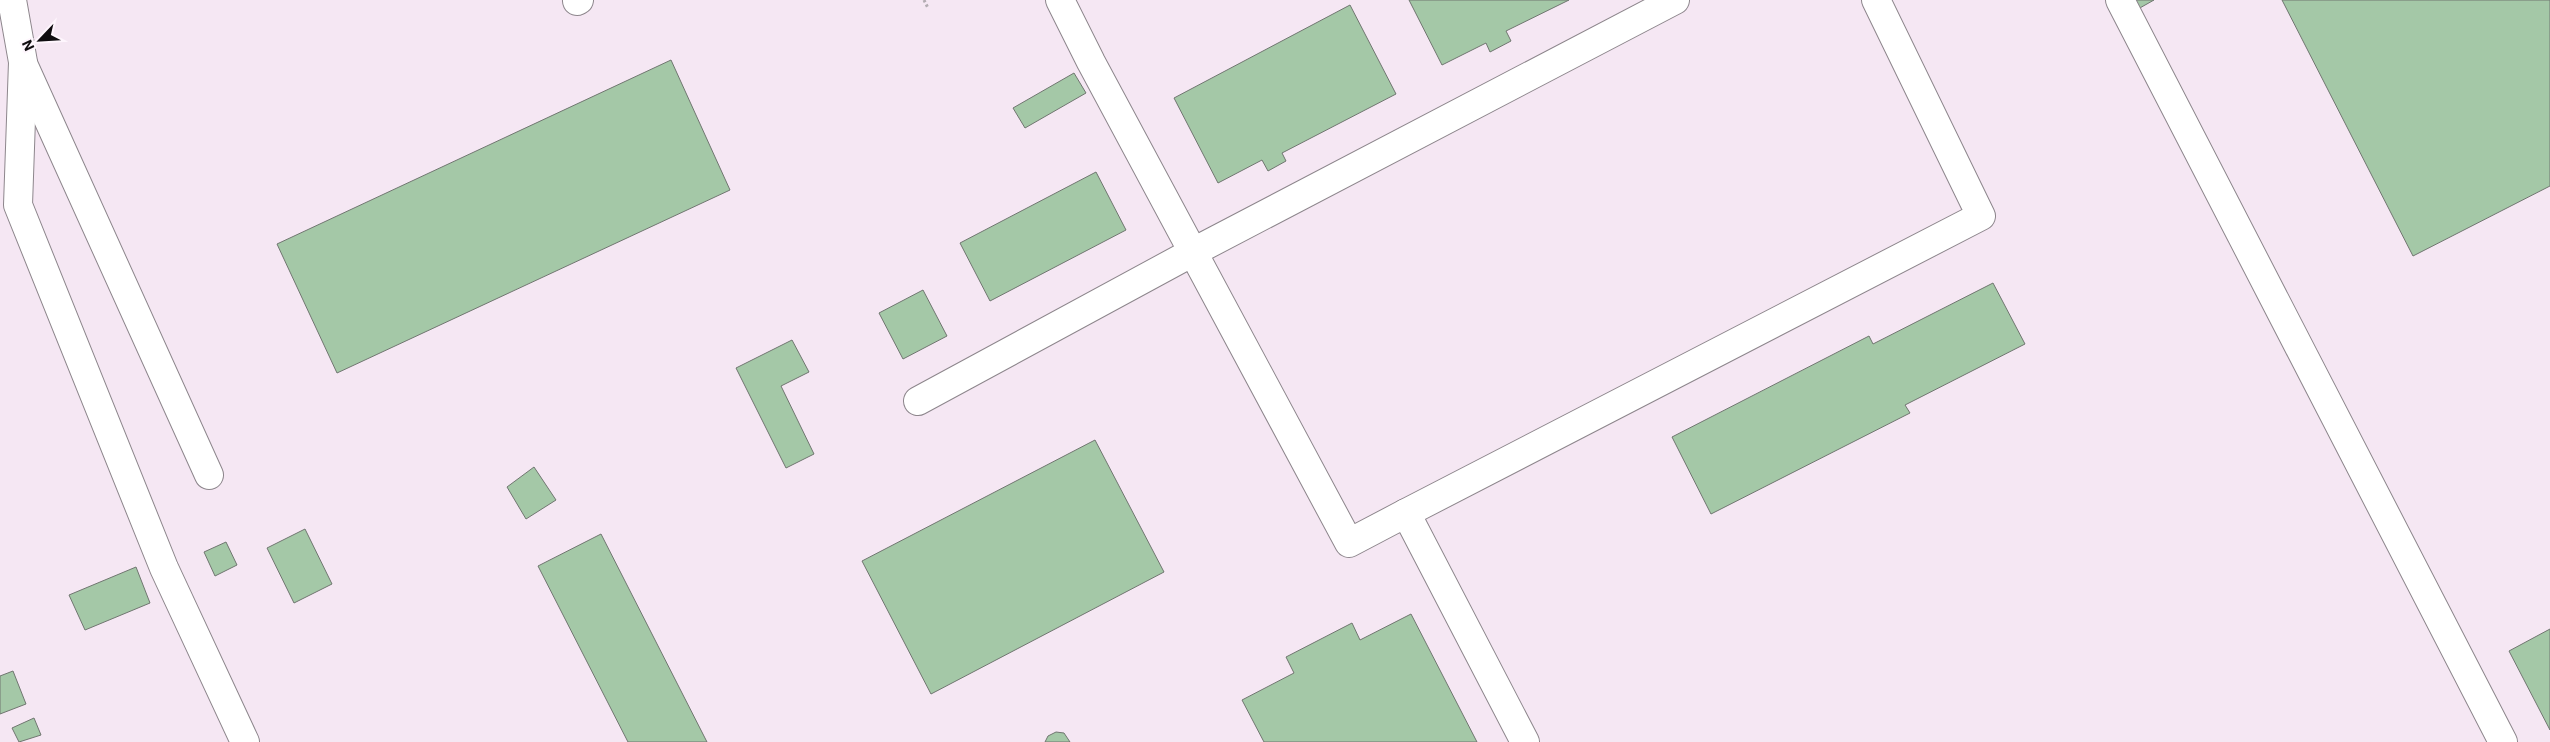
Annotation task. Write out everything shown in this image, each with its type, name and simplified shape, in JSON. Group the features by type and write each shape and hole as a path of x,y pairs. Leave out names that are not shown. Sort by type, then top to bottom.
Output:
{"lane":[{"path":"12,0 23,62 18,205 164,568 245,742"},
{"path":"1060,0 1350,543 1981,216 1876,0"},
{"path":"918,401 1193,252 1674,0"},
{"path":"2120,0 2503,742"},
{"path":"23,62 209,475"},
{"path":"1406,514 1525,742"}],"path":[{"path":"924,0 928,8"}],"shaded area":[{"path":"0,0 2550,0 2550,742 0,742"}],"building":[{"path":"1409,0 1569,0 1506,31 1511,41 1490,52 1486,43 1442,65"},
{"path":"2133,0 2154,0 2138,9"},
{"path":"2282,0 2550,0 2550,186 2413,256"},
{"path":"1350,5 1396,94 1282,153 1286,161 1268,171 1262,160 1218,183 1174,98"},
{"path":"671,60 730,190 337,373 277,244"},
{"path":"1074,73 1086,93 1025,128 1013,108"},
{"path":"1096,172 1126,230 990,301 960,243"},
{"path":"1993,283 2025,344 1905,405 1910,413 1711,514 1672,437 1869,336 1873,344"},
{"path":"923,290 947,336 903,359 879,313"},
{"path":"792,340 809,372 781,386 814,454 786,468 736,368"},
{"path":"1095,440 1164,572 931,694 862,561"},
{"path":"534,467 556,500 526,519 507,487"},
{"path":"305,529 332,584 294,603 267,548"},
{"path":"601,534 707,742 628,742 538,566"},
{"path":"226,542 237,565 215,576 204,552"},
{"path":"136,567 150,603 85,630 69,595"},
{"path":"1411,614 1477,742 1264,742 1242,700 1294,673 1286,657 1352,623 1360,640"},
{"path":"2550,629 2550,730 2509,651"},
{"path":"13,671 26,704 0,714 0,676"},
{"path":"34,718 41,735 19,742 12,728"},
{"path":"1056,732 1064,733 1070,742 1045,742 1048,736"}]}
